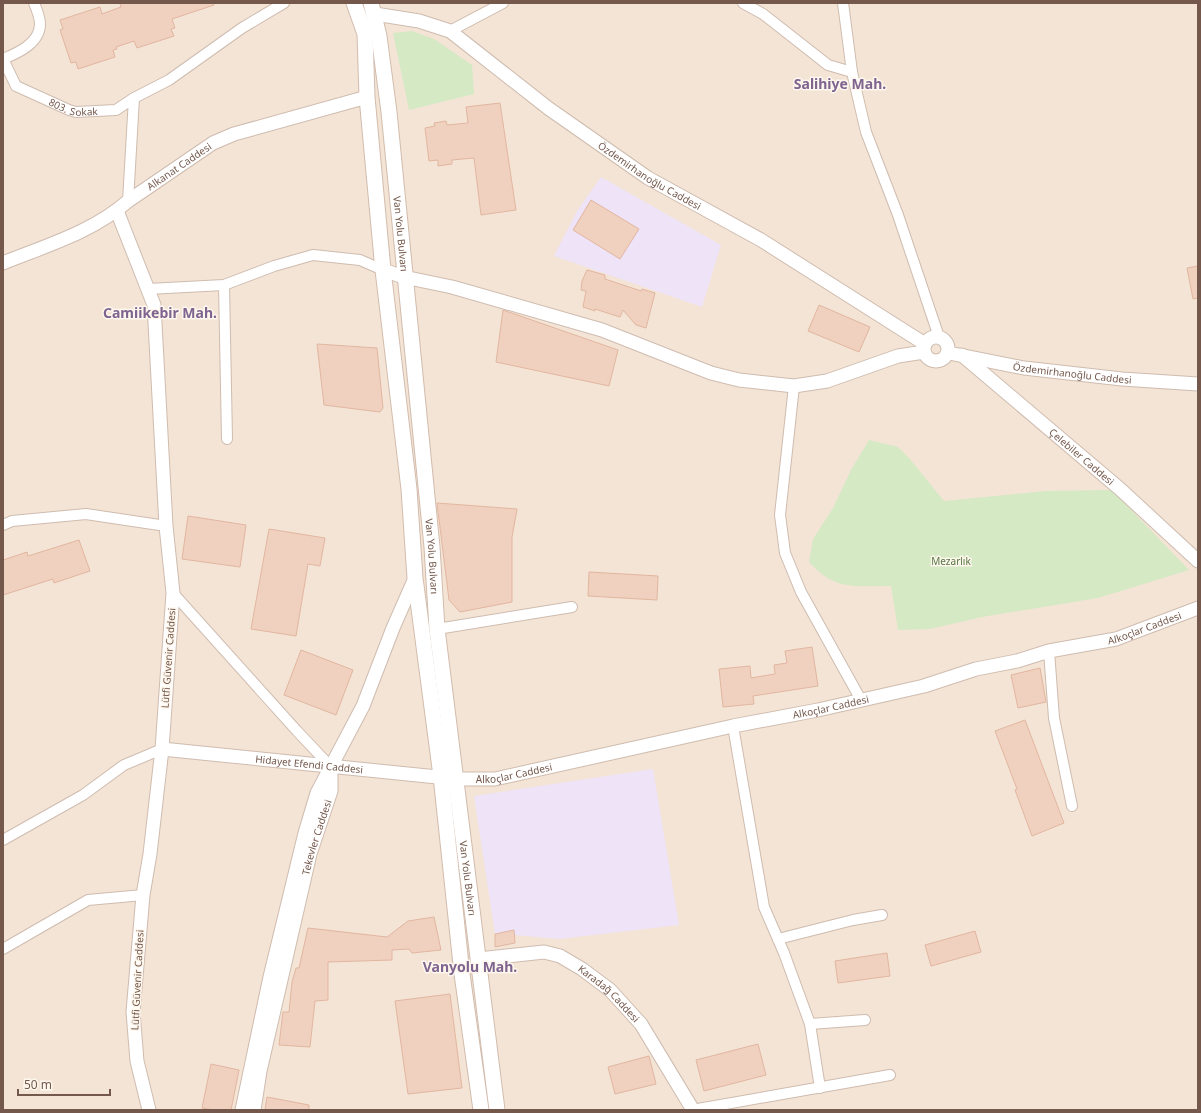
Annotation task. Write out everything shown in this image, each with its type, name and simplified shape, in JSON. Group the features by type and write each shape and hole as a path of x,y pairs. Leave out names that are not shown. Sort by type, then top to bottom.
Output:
{"main road":[{"path":"354,3 365,34 367,97 383,270 409,489 415,578 441,776 462,974 481,1110"},
{"name":"Van Yolu Bulvarı","path":"373,9 389,112 404,277 432,547 437,629 457,779 497,1110"}],"street":[{"name":"803. Sokak","path":"34,3 39,17 40,25 38,33 24,50 3,59 16,86 76,112 116,110 134,98 169,80 242,28 284,3"},
{"path":"450,31 503,3"},
{"path":"743,3 763,14 828,65 852,72"},
{"path":"843,3 852,72 866,132 898,215 939,337 948,344 948,352 944,359 936,362 928,359 925,348"},
{"name":"Özdemirhanoğlu Caddesi","path":"373,9 450,31 548,108 648,178 762,240 925,348"},
{"name":"Alkanat Caddesi","path":"3,263 85,229 117,211 128,201 213,143 234,134 367,97"},
{"path":"128,201 134,98"},
{"name":"Lütfi Güvenir Caddesi","path":"117,211 148,289 154,311 166,526 173,593 162,749 150,854 143,895 134,1012 137,1061 149,1110"},
{"path":"148,289 224,285 274,266 313,255 360,260 404,277 452,287 602,330 711,373 739,380 794,386 827,381 925,348 931,338 939,337"},
{"path":"224,285 227,439"},
{"name":"Özdemirhanoğlu Caddesi","path":"948,352 1024,368 1122,379 1198,384"},
{"name":"Çelebiler Caddesi","path":"962,355 1120,489 1198,561"},
{"path":"794,386 780,515 785,553 801,592 861,700"},
{"path":"3,525 12,521 86,514 166,526"},
{"name":"Tekevler Caddesi","path":"254,1110 260,1071 310,854 331,791 331,767 363,706 392,628 415,578"},
{"path":"173,593 297,732 331,767 317,793 305,833 270,977 242,1110"},
{"path":"437,629 572,607"},
{"name":"Alkoçlar Caddesi","path":"457,779 495,779 733,726 818,710 924,686 961,673 1017,661 1049,650 1116,639 1198,608"},
{"path":"1049,650 1054,718 1072,806"},
{"path":"733,726 764,907 778,939 810,1024 820,1088"},
{"path":"3,840 82,795 124,765 162,749"},
{"name":"Hidayet Efendi Caddesi","path":"162,749 331,767 441,776 457,779"},
{"path":"3,949 88,900 143,895"},
{"path":"778,939 853,920 882,915"},
{"name":"Karadağ Caddesi","path":"479,959 544,952 560,956 582,968 610,990 641,1024 693,1110"},
{"path":"810,1024 865,1020"},
{"path":"693,1110 890,1075"}],"shaded area":[{"path":"3,3 1198,3 1198,1110 3,1110"},
{"path":"601,177 721,245 702,307 554,256 577,211"},
{"path":"653,769 679,925 559,939 514,935 513,930 495,934 474,796"}],"green space":[{"path":"412,31 434,39 472,65 474,94 409,110 393,33"},
{"name":"Mezarlık","path":"869,440 898,447 909,458 944,501 1046,491 1112,490 1189,570 1098,598 982,617 930,629 898,630 891,586 846,585 828,578 809,562 813,539 833,508 851,470"}],"building":[{"path":"120,3 213,3 214,5 172,19 175,28 171,29 174,36 137,48 134,41 116,47 117,49 113,50 115,57 78,69 76,62 71,63 60,30 63,29 60,20 100,7 102,14 121,7"},
{"path":"500,103 516,210 481,215 474,158 452,160 452,164 438,166 438,160 429,161 425,128 435,126 434,123 446,121 447,125 468,123 466,107"},
{"path":"591,200 639,229 620,259 573,230"},
{"path":"1198,266 1198,298 1193,299 1187,268"},
{"path":"587,270 605,275 605,279 641,291 642,289 655,293 646,328 636,325 623,310 620,317 595,309 595,311 583,307 586,291 581,290 582,281"},
{"path":"819,305 870,327 859,352 808,331"},
{"path":"503,310 618,350 609,386 496,362"},
{"path":"317,344 377,348 383,408 380,412 324,405"},
{"path":"437,503 517,509 512,537 512,602 460,612 449,600"},
{"path":"188,516 246,525 240,567 182,559"},
{"path":"269,529 325,538 320,566 308,564 296,636 251,629"},
{"path":"79,540 90,571 54,583 53,579 3,595 3,560 27,552 28,556"},
{"path":"589,572 658,576 657,600 588,596"},
{"path":"812,647 818,686 753,696 754,704 723,707 719,669 750,666 751,678 775,674 774,665 787,663 785,651"},
{"path":"301,650 353,670 336,715 284,695"},
{"path":"1040,668 1046,702 1018,708 1011,675"},
{"path":"1025,720 1064,823 1032,836 1015,790 1017,789 995,731"},
{"path":"434,917 441,950 412,953 409,949 392,950 392,960 328,962 328,1000 315,1001 310,1047 279,1045 283,1012 289,1012 292,982 296,968 299,968 308,928 387,937 408,921"},
{"path":"514,930 515,943 495,947 495,934"},
{"path":"975,931 981,952 931,966 925,945"},
{"path":"887,953 890,976 838,983 835,961"},
{"path":"450,994 462,1088 408,1094 395,1001"},
{"path":"758,1044 766,1075 704,1091 696,1060"},
{"path":"649,1056 656,1084 615,1094 608,1067"},
{"path":"211,1064 239,1070 231,1110 213,1110 202,1108"},
{"path":"267,1097 309,1105 309,1110 265,1110"}],"district":[{"name":"Salihiye Mah.","path":"840,83"},
{"name":"Camiikebir Mah.","path":"160,312"},
{"name":"Vanyolu Mah.","path":"470,966"}]}
